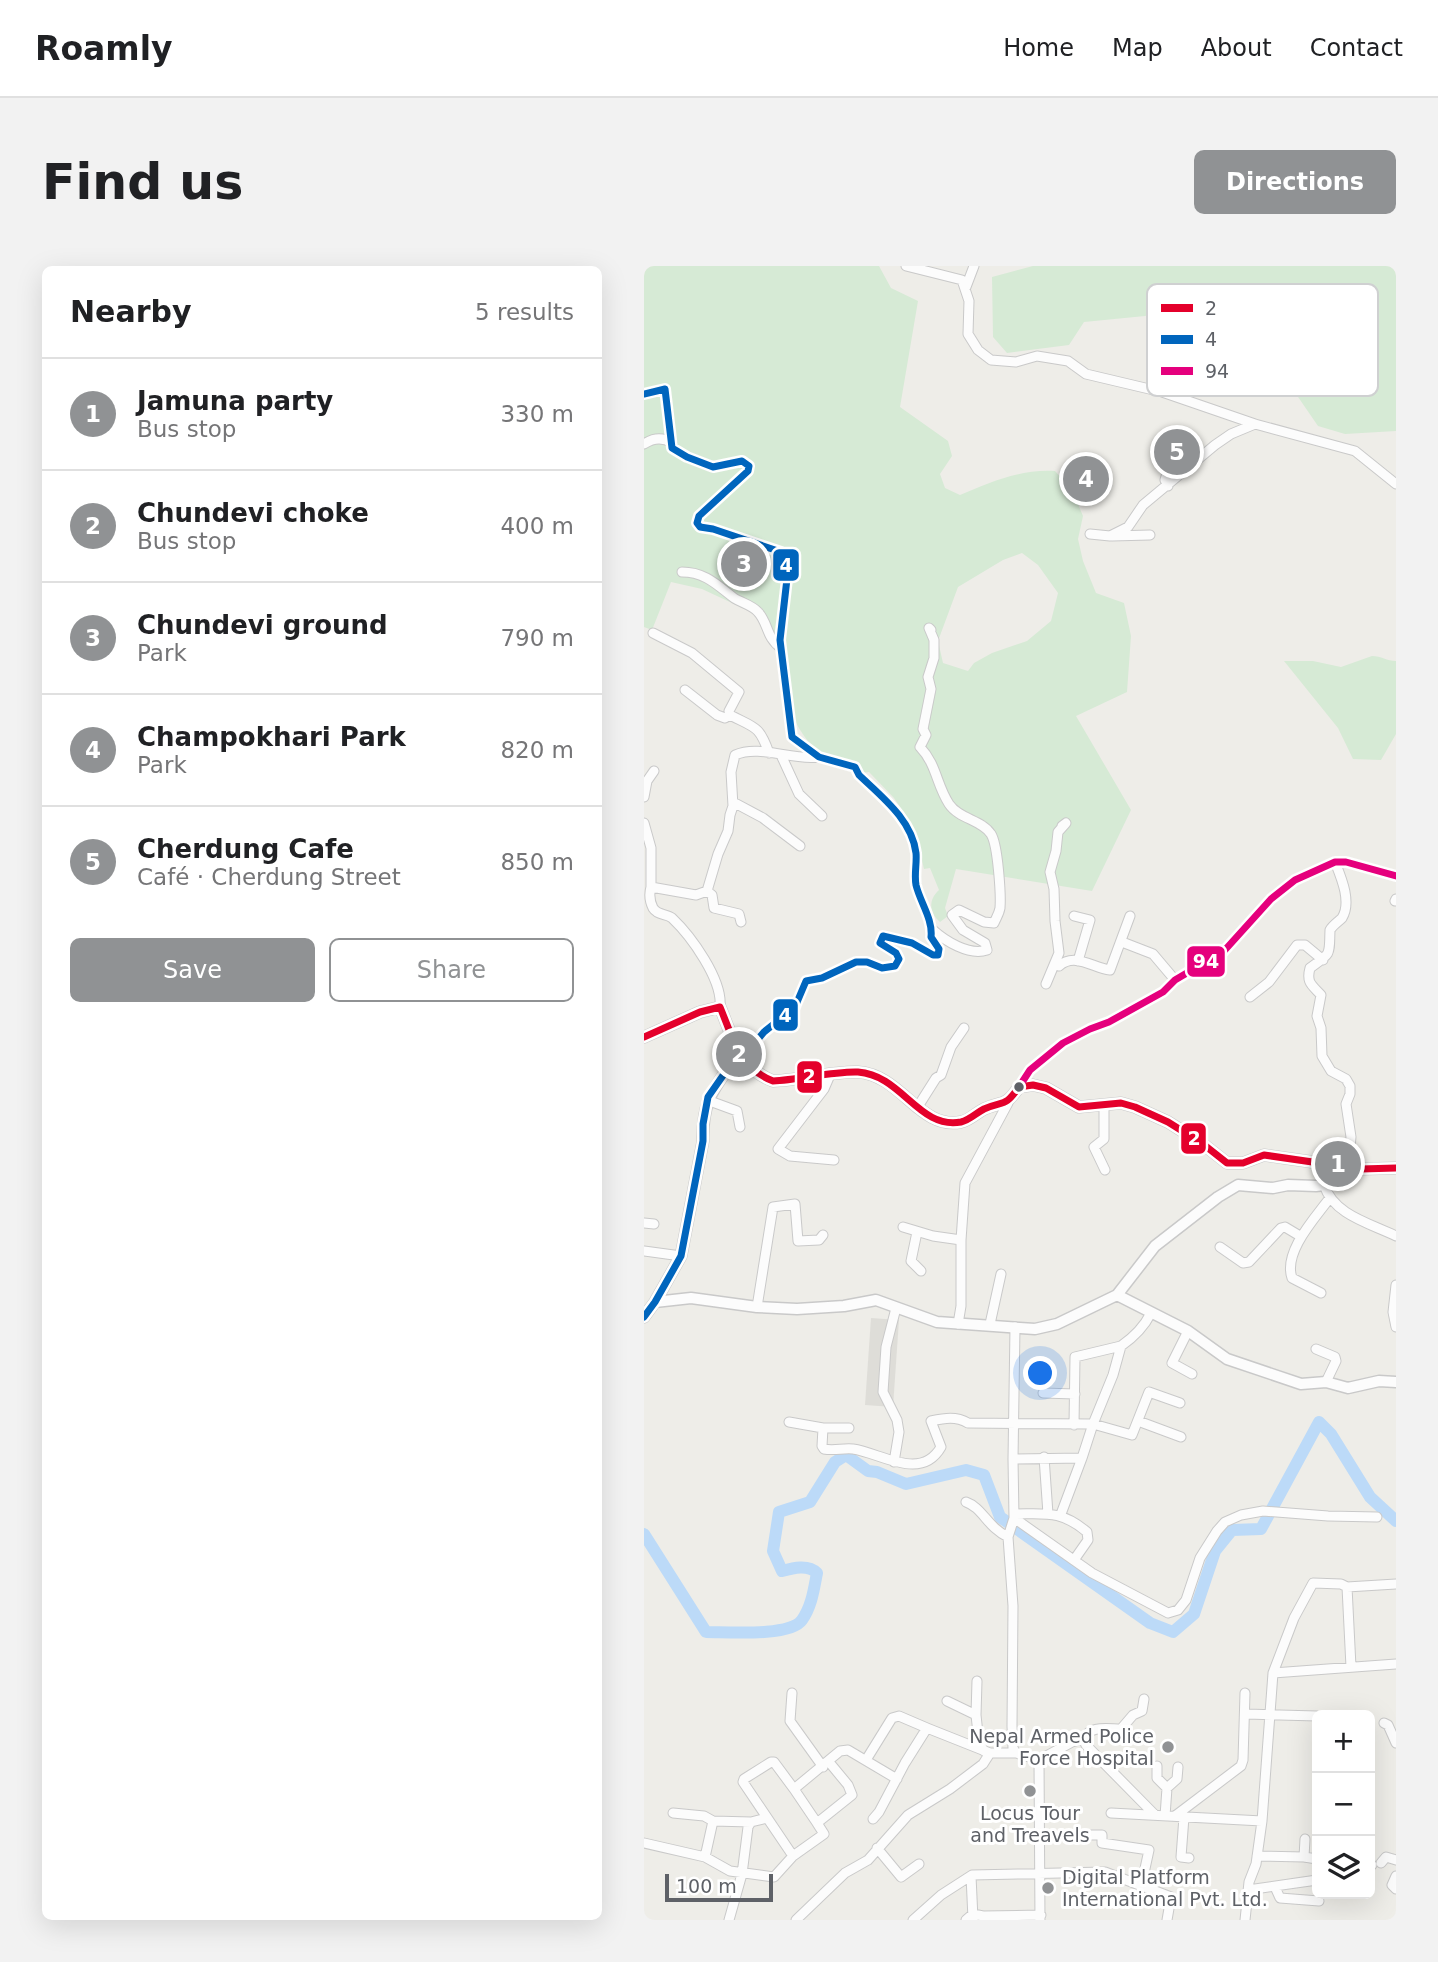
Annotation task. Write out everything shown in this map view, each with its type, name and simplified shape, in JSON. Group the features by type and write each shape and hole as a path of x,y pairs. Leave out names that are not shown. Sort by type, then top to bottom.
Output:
{"street":[{"path":"906,266 931,268 962,280 969,301 968,334 978,350 991,360 1016,362 1037,356 1068,361 1086,374 1147,388"},
{"path":"966,287 974,266"},
{"path":"644,394 665,389 672,448 713,467 742,461 749,466 748,471 699,516 697,523 700,527 781,552 788,570 780,640 792,737 819,757"},
{"path":"1174,396 1255,424 1355,451 1396,484"},
{"path":"1111,536 1128,527 1143,505 1224,439 1255,424"},
{"path":"644,444 655,439 666,439 672,443"},
{"path":"1168,486 1165,480 1169,470 1166,461 1170,449"},
{"path":"1090,534 1120,538 1150,536"},
{"path":"682,572 691,572 717,583 760,613 767,632 781,648"},
{"path":"930,630 929,628 934,658 928,677 932,689 923,729 926,735 920,747 933,762 952,809 991,833 1000,880 1000,906 994,923 984,922 959,910 953,915 963,930 985,943 987,950 981,952 956,945 943,939 932,929"},
{"path":"653,633 692,653 739,692 729,711 730,715"},
{"path":"685,690 717,715 725,718 730,715"},
{"path":"730,715 756,728 769,753"},
{"path":"644,1317 681,1256 703,1142 707,1100 738,1054 753,1045 764,1032 795,1007 806,981 822,978 856,962 867,962 882,968 895,966 898,959 896,953 880,943 883,936 912,943 933,955 938,955 939,949 931,937 932,929 916,883 916,852 909,830 902,819 859,775 855,767 846,763 819,757 750,751 735,755 731,772 733,802 728,831 707,891"},
{"path":"781,755 799,794 822,816"},
{"path":"644,797 647,781 654,771"},
{"path":"733,802 763,818 800,846"},
{"path":"1046,984 1059,946 1050,872 1058,832 1066,822 1062,826"},
{"path":"644,823 651,848 651,887 647,900 654,909 672,918 707,963 720,993 720,1007 738,1054 760,1076 773,1081 859,1072 881,1079 902,1092 927,1116 946,1123 964,1122 985,1109 1007,1102"},
{"path":"958,1324 961,1306 961,1240 965,1183 1007,1102 1030,1070 1063,1044 1163,992 1175,980 1224,951 1271,898 1295,880 1335,862 1346,862 1396,876"},
{"path":"655,1302 691,1298 757,1307 797,1309 844,1306 876,1300 937,1322 1035,1329 1057,1324 1117,1296 1155,1247 1218,1196 1238,1185 1273,1188 1288,1185 1324,1185 1343,1166 1351,1137 1346,1104 1350,1086 1346,1079 1331,1071 1322,1056 1321,1028 1317,1016 1321,995 1309,982 1310,968 1323,960 1332,940 1330,930 1341,919 1346,902 1335,862"},
{"path":"651,887 696,895 707,891"},
{"path":"707,891 712,895 714,908 739,914 741,922"},
{"path":"1074,916 1090,920 1078,961"},
{"path":"1055,964 1059,966 1066,960 1078,961 1110,971 1130,916"},
{"path":"1122,942 1153,954 1175,980"},
{"path":"1250,997 1269,982 1297,945 1305,945 1323,960"},
{"path":"644,1037 700,1012 720,1007"},
{"path":"917,1108 933,1082 941,1075 951,1047 964,1028"},
{"path":"830,1075 824,1089 778,1149 790,1156 834,1160"},
{"path":"1018,1087 1033,1085 1046,1088 1079,1107 1121,1103 1168,1122 1227,1163 1243,1163 1264,1155 1343,1166 1396,1168"},
{"path":"707,1100 737,1111 740,1128"},
{"path":"1104,1106 1104,1139 1094,1147 1105,1170"},
{"path":"1324,1185 1329,1199 1342,1211 1396,1236"},
{"path":"1321,1293 1292,1278 1290,1274 1300,1236 1329,1199"},
{"path":"757,1307 773,1207 794,1204 798,1241 819,1240 823,1235"},
{"path":"902,1227 961,1240"},
{"path":"1220,1247 1243,1262 1249,1262 1281,1228 1300,1236"},
{"path":"917,1232 911,1261 921,1271"},
{"path":"644,1251 681,1256"},
{"path":"990,1324 1001,1274"},
{"path":"1396,1285 1396,1327"},
{"path":"1117,1296 1188,1331 1227,1359 1301,1384 1326,1382 1348,1388 1379,1381 1396,1382"},
{"path":"894,1462 899,1432 897,1420 883,1392 886,1348 896,1308"},
{"path":"1074,1425 1075,1357 1121,1346 1144,1325 1151,1313"},
{"path":"1015,1327 1014,1517 1008,1535 1013,1606 1012,1726 1013,1748 1016,1753"},
{"path":"1188,1331 1172,1363 1192,1374"},
{"path":"1061,1514 1121,1346"},
{"path":"1316,1349 1335,1357 1336,1361 1326,1382"},
{"path":"823,1428 824,1449 853,1449 904,1464 932,1458 940,1451 941,1447 931,1421 959,1418 968,1423 1093,1424 1132,1435 1149,1392 1181,1403"},
{"path":"1042,1393 1075,1394"},
{"path":"1138,1421 1181,1437"},
{"path":"789,1422 823,1428 849,1428"},
{"path":"1044,1457 1048,1514"},
{"path":"1013,1459 1082,1458"},
{"path":"966,1502 976,1506 989,1525 1008,1535"},
{"path":"1014,1517 1113,1585 1168,1613 1178,1610 1186,1600 1200,1558 1225,1522 1241,1515 1263,1511 1377,1517"},
{"path":"1014,1517 1061,1514 1087,1532 1088,1540 1074,1560"},
{"path":"1245,1920 1248,1890 1262,1821 1273,1673 1294,1618 1313,1583 1341,1584 1347,1587 1396,1584"},
{"path":"1347,1587 1350,1667"},
{"path":"1273,1673 1396,1664"},
{"path":"977,1681 979,1743 987,1752"},
{"path":"792,1693 790,1721 826,1765 848,1785 852,1795 817,1823"},
{"path":"1170,1816 1241,1766 1246,1714 1245,1693"},
{"path":"866,1760 895,1716 987,1752 1016,1753 1039,1760 1083,1739 1092,1729 1121,1729 1133,1715 1142,1711 1144,1699"},
{"path":"947,1701 976,1715"},
{"path":"1246,1714 1312,1716"},
{"path":"1389,1723 1396,1743"},
{"path":"873,1819 927,1728"},
{"path":"1083,1739 1086,1745 1170,1816"},
{"path":"794,1789 840,1751 848,1750 866,1760 872,1767 897,1779"},
{"path":"796,1920 845,1873 868,1860 908,1815 983,1765 987,1752"},
{"path":"971,1876 971,1918 1041,1917 1039,1760"},
{"path":"644,1843 705,1857 730,1871 774,1877 793,1856 824,1834 774,1762 743,1782 793,1856"},
{"path":"1157,1766 1157,1778 1167,1788 1170,1816 1181,1857 1189,1858"},
{"path":"1167,1788 1177,1779 1178,1767"},
{"path":"673,1813 704,1816 713,1821 751,1822 767,1818"},
{"path":"1111,1813 1262,1821"},
{"path":"705,1857 713,1821"},
{"path":"729,1920 742,1874 748,1827 751,1822"},
{"path":"1085,1835 1102,1835 1102,1843 1149,1850 1141,1887"},
{"path":"1304,1857 1305,1839"},
{"path":"877,1847 901,1877 919,1864"},
{"path":"1257,1856 1312,1858"},
{"path":"1375,1863 1386,1857 1396,1860"},
{"path":"913,1920 941,1895 971,1876 1105,1872 1171,1897 1167,1920"},
{"path":"1396,1876 1392,1885 1396,1889"},
{"path":"1248,1890 1312,1881"},
{"path":"1275,1887 1280,1898 1319,1901"}],"shaded area":[{"path":"871,1318 899,1320 893,1407 865,1405"}],"green space":[{"path":"644,266 879,266 891,288 918,301 900,407 948,441 952,456 940,474 945,488 960,495 1018,474 1055,471 1072,490 1083,516 1078,539 1083,561 1096,593 1124,603 1131,636 1127,692 1076,716 1131,810 1092,891 956,869 945,908 948,916 940,922 931,906 939,890 930,868 924,869 914,828 894,798 869,772 840,768 827,760 806,738 797,725 786,698 784,680 787,648 762,617 702,589 671,582 652,630 644,627","holes":["1022,553 1038,565 1058,593 1051,621 1027,641 992,653 974,663 968,671 943,663 938,641 958,587 1003,560"]},
{"path":"1033,266 1396,266 1396,431 1345,434 1318,426 1297,396 1378,396 1378,284 1147,284 1147,315 1084,322 1069,345 1007,353 993,337 992,277"},
{"path":"1075,464 1095,464 1106,476 1095,491 1077,494 1073,489 1066,473"},
{"path":"1372,656 1396,661 1396,734 1381,760 1353,759 1338,728 1284,661 1313,661 1341,667"}],"waterway":[{"path":"644,1534 706,1632 785,1629 795,1625 805,1615 817,1573 805,1568 782,1571 773,1551 779,1512 810,1502 835,1462 846,1455 868,1471 906,1484 966,1470 984,1475 1000,1517 1150,1623 1173,1632 1194,1614 1215,1551 1232,1530 1261,1529 1319,1422 1331,1434 1370,1497 1396,1521"}],"transit line":[{"name":"4","path":"644,394 665,389 672,448 713,467 742,461 749,466 748,471 699,516 697,523 700,527 781,552 788,570 780,640 792,737 819,757 855,767 859,775 886,801 909,830 916,853 916,885 928,917 931,937 939,949 938,955 933,955 912,943 883,936 880,943 896,953 899,959 895,966 882,968 867,962 856,962 822,978 806,981 795,1007 764,1032 753,1045 738,1054 708,1097 703,1141 681,1256 644,1317"},
{"name":"94","path":"1019,1087 1030,1070 1063,1043 1109,1022 1163,992 1175,980 1224,951 1271,899 1295,880 1335,862 1346,862 1396,876"},
{"name":"2","path":"644,1037 700,1012 720,1007 745,1060 761,1075 773,1081 848,1072 873,1075 887,1082 933,1118 946,1122 964,1121 984,1109 1004,1103 1019,1087 1033,1085 1046,1088 1079,1107 1121,1103 1135,1107 1168,1122 1227,1163 1243,1163 1264,1155 1361,1169 1396,1168"}],"place":[{"name":"Cherdung Cafe","path":"1177,452"},
{"name":"Champokhari Park","path":"1086,479"},
{"name":"Chundevi ground","path":"744,564"},
{"name":"Chundevi choke","path":"739,1054"},
{"name":"Jamuna party","path":"1338,1164"},
{"name":"Nepal Armed Police Force Hospital","path":"1168,1747"},
{"name":"Locus Tour and Treavels","path":"1030,1791"},
{"name":"Digital Platform International Pvt. Ltd.","path":"1048,1888"}]}
